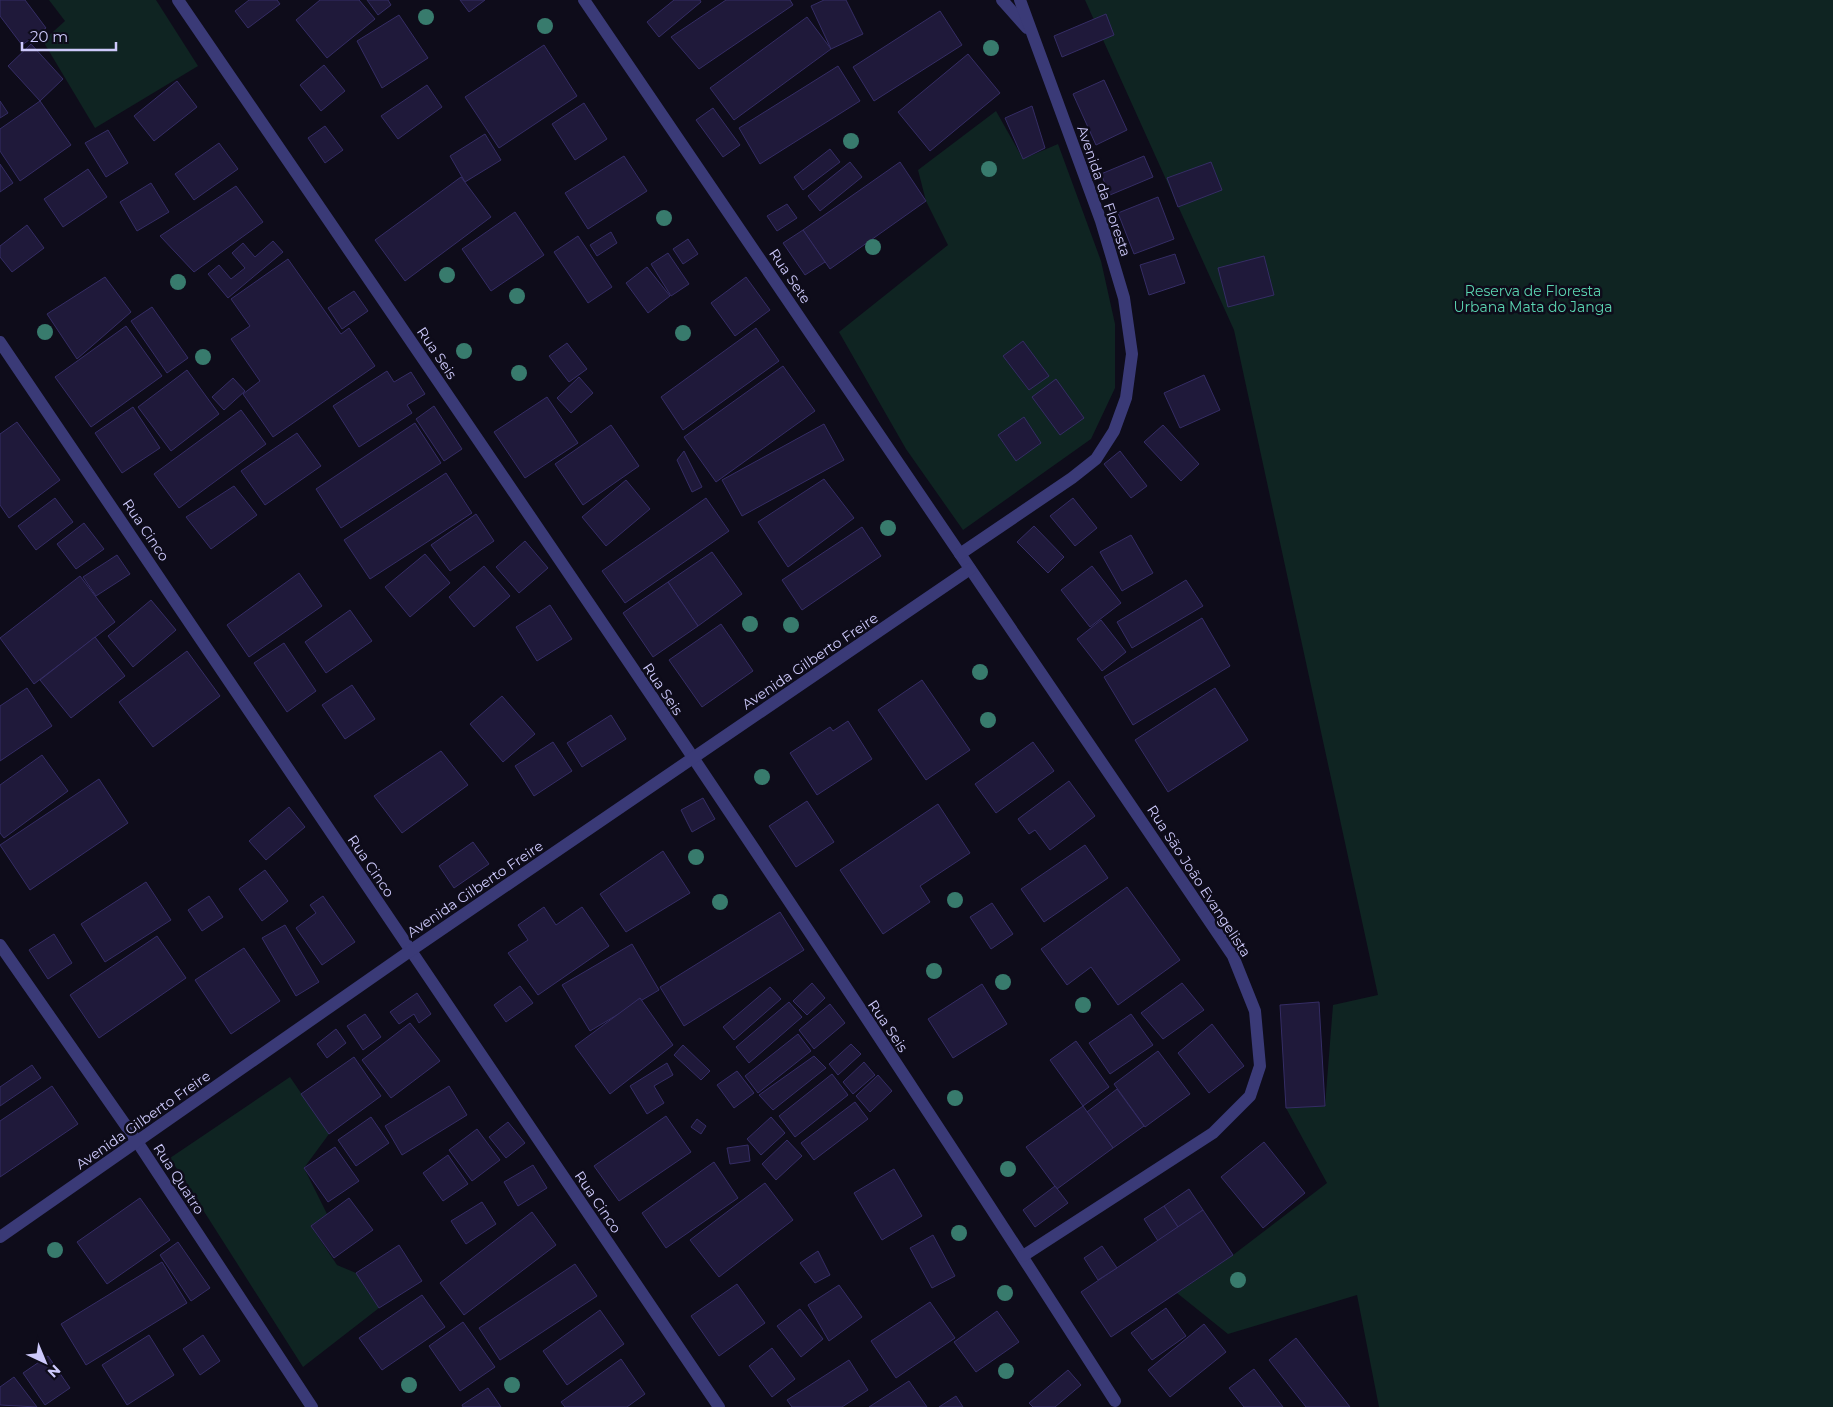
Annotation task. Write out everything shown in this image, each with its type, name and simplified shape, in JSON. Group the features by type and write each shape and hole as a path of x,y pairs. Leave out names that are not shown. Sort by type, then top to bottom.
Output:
{"street":[{"name":"Rua Seis","path":"178,0 693,759 1022,1256 1115,1401"},
{"name":"Rua Sete","path":"584,0 970,569"},
{"path":"1002,0 1029,30"},
{"name":"Avenida da Floresta","path":"960,554 1072,478 1096,459 1114,431 1126,398 1132,354 1124,298 1101,221 1029,30 1020,0"},
{"name":"Rua Cinco","path":"0,342 719,1407"},
{"name":"Avenida Gilberto Freire","path":"0,1237 138,1143 410,951 970,569"},
{"name":"Rua São João Evangelista","path":"970,569 1233,956 1256,1010 1260,1066 1250,1096 1213,1133 1022,1256"},
{"name":"Rua Quatro","path":"0,945 138,1143 312,1407"}],"green space":[{"path":"49,0 156,0 198,66 95,128 43,41 65,21"},
{"name":"Reserva de Floresta Urbana Mata do Janga","path":"1085,0 1833,0 1833,1407 1379,1407 1357,1295 1228,1334 1177,1293 1233,1255 1327,1183 1286,1108 1325,1106 1333,1005 1378,995 1234,330"},
{"path":"996,111 1023,159 1058,144 1101,261 1115,324 1115,388 1091,439 963,530 906,449 839,332 948,245 926,201 918,170"},
{"path":"290,1077 329,1134 304,1168 327,1214 311,1226 337,1265 356,1273 379,1308 303,1367 170,1158"}],"building":[{"path":"0,0 25,0 46,28 22,45 0,16"},
{"path":"249,0 277,0 280,4 248,28 235,11"},
{"path":"320,0 359,0 375,19 327,58 296,20"},
{"path":"367,0 388,0 391,5 378,15"},
{"path":"460,0 485,0 469,12"},
{"path":"674,0 700,0 701,2 659,37 647,22"},
{"path":"726,0 790,0 793,5 699,69 671,37"},
{"path":"824,0 846,0 863,34 831,49 811,6"},
{"path":"940,11 962,45 874,101 853,67"},
{"path":"1106,14 1114,35 1062,57 1054,36"},
{"path":"399,15 428,58 382,88 357,41"},
{"path":"807,17 831,49 734,120 710,88"},
{"path":"31,44 63,79 40,101 8,66"},
{"path":"544,45 577,96 499,148 465,97"},
{"path":"968,54 1000,93 930,151 898,112"},
{"path":"324,65 345,91 321,111 300,85"},
{"path":"838,66 860,101 760,164 739,128"},
{"path":"1104,80 1127,130 1096,145 1073,94"},
{"path":"177,81 197,107 154,141 134,116"},
{"path":"427,85 442,107 398,139 381,116"},
{"path":"0,101 8,113 0,118"},
{"path":"40,101 71,145 20,181 0,151 0,129"},
{"path":"584,103 607,139 575,160 552,124"},
{"path":"1032,106 1045,148 1023,159 1005,118"},
{"path":"713,108 740,145 723,157 696,120"},
{"path":"325,126 343,150 325,163 308,138"},
{"path":"108,130 128,163 106,177 85,143"},
{"path":"485,134 501,160 465,182 450,156"},
{"path":"219,143 238,169 194,200 175,174"},
{"path":"830,149 840,162 803,190 794,177"},
{"path":"624,156 647,191 588,229 565,193"},
{"path":"1144,156 1153,177 1110,195 1101,174"},
{"path":"850,162 862,177 820,211 808,196"},
{"path":"900,162 926,201 830,269 803,230"},
{"path":"1211,162 1222,190 1178,207 1167,178"},
{"path":"0,164 13,183 0,192"},
{"path":"88,169 107,197 63,227 44,199"},
{"path":"461,177 491,217 405,281 375,240"},
{"path":"151,183 169,212 137,231 120,202"},
{"path":"236,186 263,222 194,272 160,236"},
{"path":"1158,197 1174,239 1134,254 1118,213"},
{"path":"787,204 797,218 777,231 767,216"},
{"path":"515,212 544,255 491,291 462,249"},
{"path":"27,225 44,248 12,272 0,257 0,246"},
{"path":"803,230 825,262 805,275 783,243"},
{"path":"611,232 617,243 597,256 590,245"},
{"path":"578,236 612,287 588,303 554,252"},
{"path":"688,239 698,254 683,264 673,249"},
{"path":"273,241 283,252 228,298 208,274 219,265 231,279 245,268 232,253 243,243 255,257"},
{"path":"668,253 689,284 671,296 651,264"},
{"path":"1175,254 1185,283 1149,295 1140,265"},
{"path":"1264,256 1274,295 1228,307 1218,268"},
{"path":"288,259 341,334 349,328 375,366 273,437 243,394 260,381 231,339 250,326 231,299"},
{"path":"647,267 670,296 648,313 626,283"},
{"path":"105,277 131,312 77,359 47,314"},
{"path":"746,277 770,310 735,336 711,303"},
{"path":"354,291 368,311 342,329 328,308"},
{"path":"152,307 188,358 167,373 131,321"},
{"path":"126,326 162,376 91,427 55,377"},
{"path":"756,328 779,361 683,430 661,397"},
{"path":"1023,341 1049,376 1029,390 1003,356"},
{"path":"567,343 587,369 569,382 549,356"},
{"path":"783,366 815,411 716,482 684,437"},
{"path":"187,370 219,414 171,451 138,407"},
{"path":"387,371 394,382 411,372 425,394 407,405 412,413 359,447 333,406"},
{"path":"1204,375 1220,410 1180,428 1164,393"},
{"path":"579,377 593,393 571,413 557,398"},
{"path":"233,378 245,391 224,410 212,397"},
{"path":"1056,379 1084,418 1060,435 1032,397"},
{"path":"547,397 578,443 525,478 494,432"},
{"path":"434,406 462,449 444,461 416,419"},
{"path":"133,407 160,448 122,473 95,433"},
{"path":"241,410 266,444 179,508 154,474"},
{"path":"1024,417 1041,443 1016,461 998,435"},
{"path":"17,422 60,480 9,518 0,505 0,434"},
{"path":"415,423 441,463 341,528 316,489"},
{"path":"824,424 844,460 742,516 722,480"},
{"path":"611,425 639,466 583,505 555,464"},
{"path":"1163,425 1199,464 1181,481 1144,442"},
{"path":"297,433 321,466 265,505 241,471"},
{"path":"684,451 702,487 692,492 677,460"},
{"path":"1120,451 1147,486 1131,498 1104,464"},
{"path":"446,473 472,513 370,579 344,540"},
{"path":"824,479 854,518 788,567 758,522"},
{"path":"626,480 650,509 606,546 582,517"},
{"path":"234,486 257,515 211,549 186,517"},
{"path":"55,498 73,522 36,550 18,526"},
{"path":"706,498 729,531 625,603 602,571"},
{"path":"1073,498 1097,528 1075,546 1050,516"},
{"path":"476,514 494,541 450,571 431,545"},
{"path":"84,523 104,549 76,569 57,544"},
{"path":"1034,526 1064,557 1048,573 1017,542"},
{"path":"862,527 881,556 802,610 782,580"},
{"path":"1131,535 1153,573 1122,591 1100,552"},
{"path":"525,541 548,568 519,593 496,567"},
{"path":"712,552 742,594 698,626 668,582"},
{"path":"425,554 450,583 410,617 385,587"},
{"path":"117,555 130,574 96,596 83,577"},
{"path":"484,566 510,596 474,627 449,597"},
{"path":"1092,566 1121,603 1090,627 1061,590"},
{"path":"299,573 322,606 249,657 227,625"},
{"path":"80,576 115,622 34,684 0,638"},
{"path":"1186,580 1203,606 1132,648 1117,622"},
{"path":"668,582 698,626 653,657 623,613"},
{"path":"151,600 176,630 133,667 108,636"},
{"path":"550,605 572,639 537,661 516,627"},
{"path":"350,610 372,641 326,673 305,642"},
{"path":"1202,618 1230,666 1133,725 1104,677"},
{"path":"1101,620 1126,652 1102,671 1077,639"},
{"path":"721,624 753,671 702,707 669,660"},
{"path":"95,637 125,676 71,718 40,680"},
{"path":"284,643 316,691 287,712 254,663"},
{"path":"187,651 220,696 153,747 119,702"},
{"path":"922,680 970,750 926,780 878,710"},
{"path":"352,685 375,719 345,739 322,705"},
{"path":"27,688 52,726 0,761 0,706"},
{"path":"1215,688 1248,740 1168,792 1135,740"},
{"path":"502,696 535,734 503,762 470,724"},
{"path":"611,715 626,739 582,767 567,743"},
{"path":"848,721 872,759 817,795 790,753 830,727 833,731"},
{"path":"553,742 572,771 534,796 515,766"},
{"path":"1033,742 1054,771 996,813 975,784"},
{"path":"441,751 468,785 402,833 374,796"},
{"path":"42,755 68,791 4,838 0,833 0,785"},
{"path":"99,779 128,823 30,890 0,845"},
{"path":"1069,781 1095,816 1050,850 1035,830 1029,834 1018,819"},
{"path":"703,798 715,819 692,832 681,810"},
{"path":"807,801 834,842 796,867 769,826"},
{"path":"938,804 970,853 920,886 930,902 883,934 840,870"},
{"path":"289,807 305,827 266,860 249,841"},
{"path":"473,842 489,864 454,888 439,866"},
{"path":"1085,845 1108,878 1044,922 1021,889"},
{"path":"663,851 690,893 626,932 600,894"},
{"path":"265,870 288,901 262,921 239,889"},
{"path":"146,882 171,920 105,962 81,924"},
{"path":"1127,887 1180,960 1118,1005 1091,967 1067,985 1041,949"},
{"path":"209,896 223,917 202,931 188,910"},
{"path":"323,896 355,942 322,965 296,928 316,913 310,905"},
{"path":"992,903 1013,934 991,949 970,917"},
{"path":"544,907 556,925 582,907 609,946 538,995 508,953 528,940 518,925"},
{"path":"780,912 804,950 684,1026 660,987"},
{"path":"285,925 319,982 296,996 262,938"},
{"path":"54,934 72,963 48,979 29,950"},
{"path":"157,936 186,978 99,1038 70,995"},
{"path":"632,944 659,990 590,1031 562,985"},
{"path":"244,948 280,1001 231,1034 195,980"},
{"path":"812,983 825,998 807,1015 793,1001"},
{"path":"1182,983 1204,1010 1163,1039 1141,1013"},
{"path":"982,984 1007,1024 953,1058 928,1019"},
{"path":"520,986 533,1003 506,1022 494,1005"},
{"path":"770,987 781,999 734,1040 723,1027"},
{"path":"417,993 431,1014 419,1023 414,1014 399,1024 390,1012"},
{"path":"640,998 673,1045 610,1094 575,1046"},
{"path":"789,1002 802,1017 749,1063 736,1047"},
{"path":"1319,1002 1325,1106 1286,1108 1280,1005"},
{"path":"830,1004 845,1023 814,1049 799,1030"},
{"path":"365,1014 381,1037 363,1050 347,1026"},
{"path":"1131,1014 1153,1045 1110,1074 1089,1043"},
{"path":"410,1023 440,1061 391,1098 362,1060"},
{"path":"1212,1024 1244,1066 1209,1093 1178,1053"},
{"path":"336,1029 346,1043 327,1058 317,1044"},
{"path":"798,1034 811,1051 758,1093 745,1076"},
{"path":"1076,1041 1109,1087 1083,1106 1050,1060"},
{"path":"851,1044 861,1054 838,1075 829,1064"},
{"path":"683,1045 710,1071 701,1080 674,1055"},
{"path":"1158,1051 1190,1094 1145,1127 1114,1084"},
{"path":"814,1056 826,1068 773,1110 759,1095"},
{"path":"354,1057 381,1096 329,1134 301,1094"},
{"path":"864,1062 875,1075 853,1094 843,1082"},
{"path":"667,1063 673,1075 654,1086 664,1103 647,1114 630,1086"},
{"path":"32,1065 41,1078 0,1106 0,1087"},
{"path":"737,1071 754,1093 734,1108 717,1085"},
{"path":"832,1074 848,1095 795,1137 779,1116"},
{"path":"878,1075 892,1091 870,1112 856,1096"},
{"path":"52,1086 78,1124 0,1177 0,1121"},
{"path":"449,1086 467,1115 402,1155 385,1126"},
{"path":"1117,1089 1144,1126 1113,1148 1087,1112"},
{"path":"855,1102 868,1119 814,1160 801,1143"},
{"path":"1083,1106 1113,1148 1057,1189 1026,1147"},
{"path":"666,1116 691,1152 619,1201 594,1166"},
{"path":"371,1117 389,1143 356,1166 338,1140"},
{"path":"771,1117 785,1133 761,1155 747,1139"},
{"path":"697,1119 706,1126 701,1134 691,1127"},
{"path":"508,1122 525,1143 506,1158 489,1137"},
{"path":"477,1129 500,1160 472,1181 449,1150"},
{"path":"787,1140 802,1156 776,1180 762,1164"},
{"path":"1264,1142 1305,1193 1263,1228 1221,1177"},
{"path":"748,1145 750,1161 730,1164 727,1148"},
{"path":"335,1147 359,1181 328,1202 304,1168"},
{"path":"448,1155 468,1184 443,1201 423,1173"},
{"path":"714,1162 738,1198 666,1248 642,1213"},
{"path":"533,1165 547,1188 518,1206 504,1182"},
{"path":"894,1169 922,1216 882,1240 854,1193"},
{"path":"765,1183 793,1220 719,1277 690,1240"},
{"path":"1055,1186 1068,1203 1035,1227 1023,1210"},
{"path":"1189,1189 1203,1210 1178,1227 1164,1206"},
{"path":"140,1198 170,1240 107,1284 77,1242"},
{"path":"349,1198 373,1230 334,1258 311,1226"},
{"path":"482,1202 496,1224 466,1244 451,1221"},
{"path":"1164,1206 1178,1227 1158,1241 1144,1219"},
{"path":"1203,1210 1233,1255 1111,1337 1081,1292"},
{"path":"532,1212 556,1245 464,1315 440,1283"},
{"path":"933,1235 955,1276 932,1288 910,1248"},
{"path":"178,1242 210,1288 191,1301 160,1255"},
{"path":"399,1245 422,1281 379,1308 356,1273"},
{"path":"1102,1246 1117,1268 1098,1280 1084,1258"},
{"path":"818,1251 830,1275 815,1283 800,1263"},
{"path":"162,1262 187,1303 86,1365 61,1324"},
{"path":"575,1264 597,1296 500,1360 479,1328"},
{"path":"737,1284 765,1323 719,1356 691,1316"},
{"path":"839,1285 862,1317 829,1341 808,1305"},
{"path":"422,1295 445,1327 382,1370 359,1338"},
{"path":"930,1302 955,1338 896,1378 871,1341"},
{"path":"1166,1308 1186,1336 1152,1360 1131,1333"},
{"path":"800,1309 823,1339 801,1357 777,1326"},
{"path":"600,1310 624,1344 567,1385 543,1351"},
{"path":"997,1311 1019,1342 976,1372 954,1342"},
{"path":"463,1322 495,1367 460,1391 429,1346"},
{"path":"1204,1324 1226,1352 1170,1397 1148,1370"},
{"path":"149,1335 174,1375 127,1405 102,1365"},
{"path":"203,1335 220,1361 200,1375 183,1349"},
{"path":"1296,1338 1350,1407 1306,1407 1269,1360"},
{"path":"772,1348 795,1379 772,1397 749,1366"},
{"path":"48,1356 70,1388 45,1405 23,1373"},
{"path":"621,1359 645,1394 627,1407 565,1407 561,1402"},
{"path":"849,1360 868,1390 842,1407 792,1407 787,1400"},
{"path":"1254,1369 1283,1407 1244,1407 1229,1388"},
{"path":"1068,1370 1081,1385 1055,1407 1033,1407 1029,1403"},
{"path":"14,1377 37,1407 0,1405 0,1387"},
{"path":"909,1381 927,1407 869,1407"},
{"path":"488,1388 501,1407 463,1407 462,1405"},
{"path":"956,1396 963,1407 939,1407"}]}
